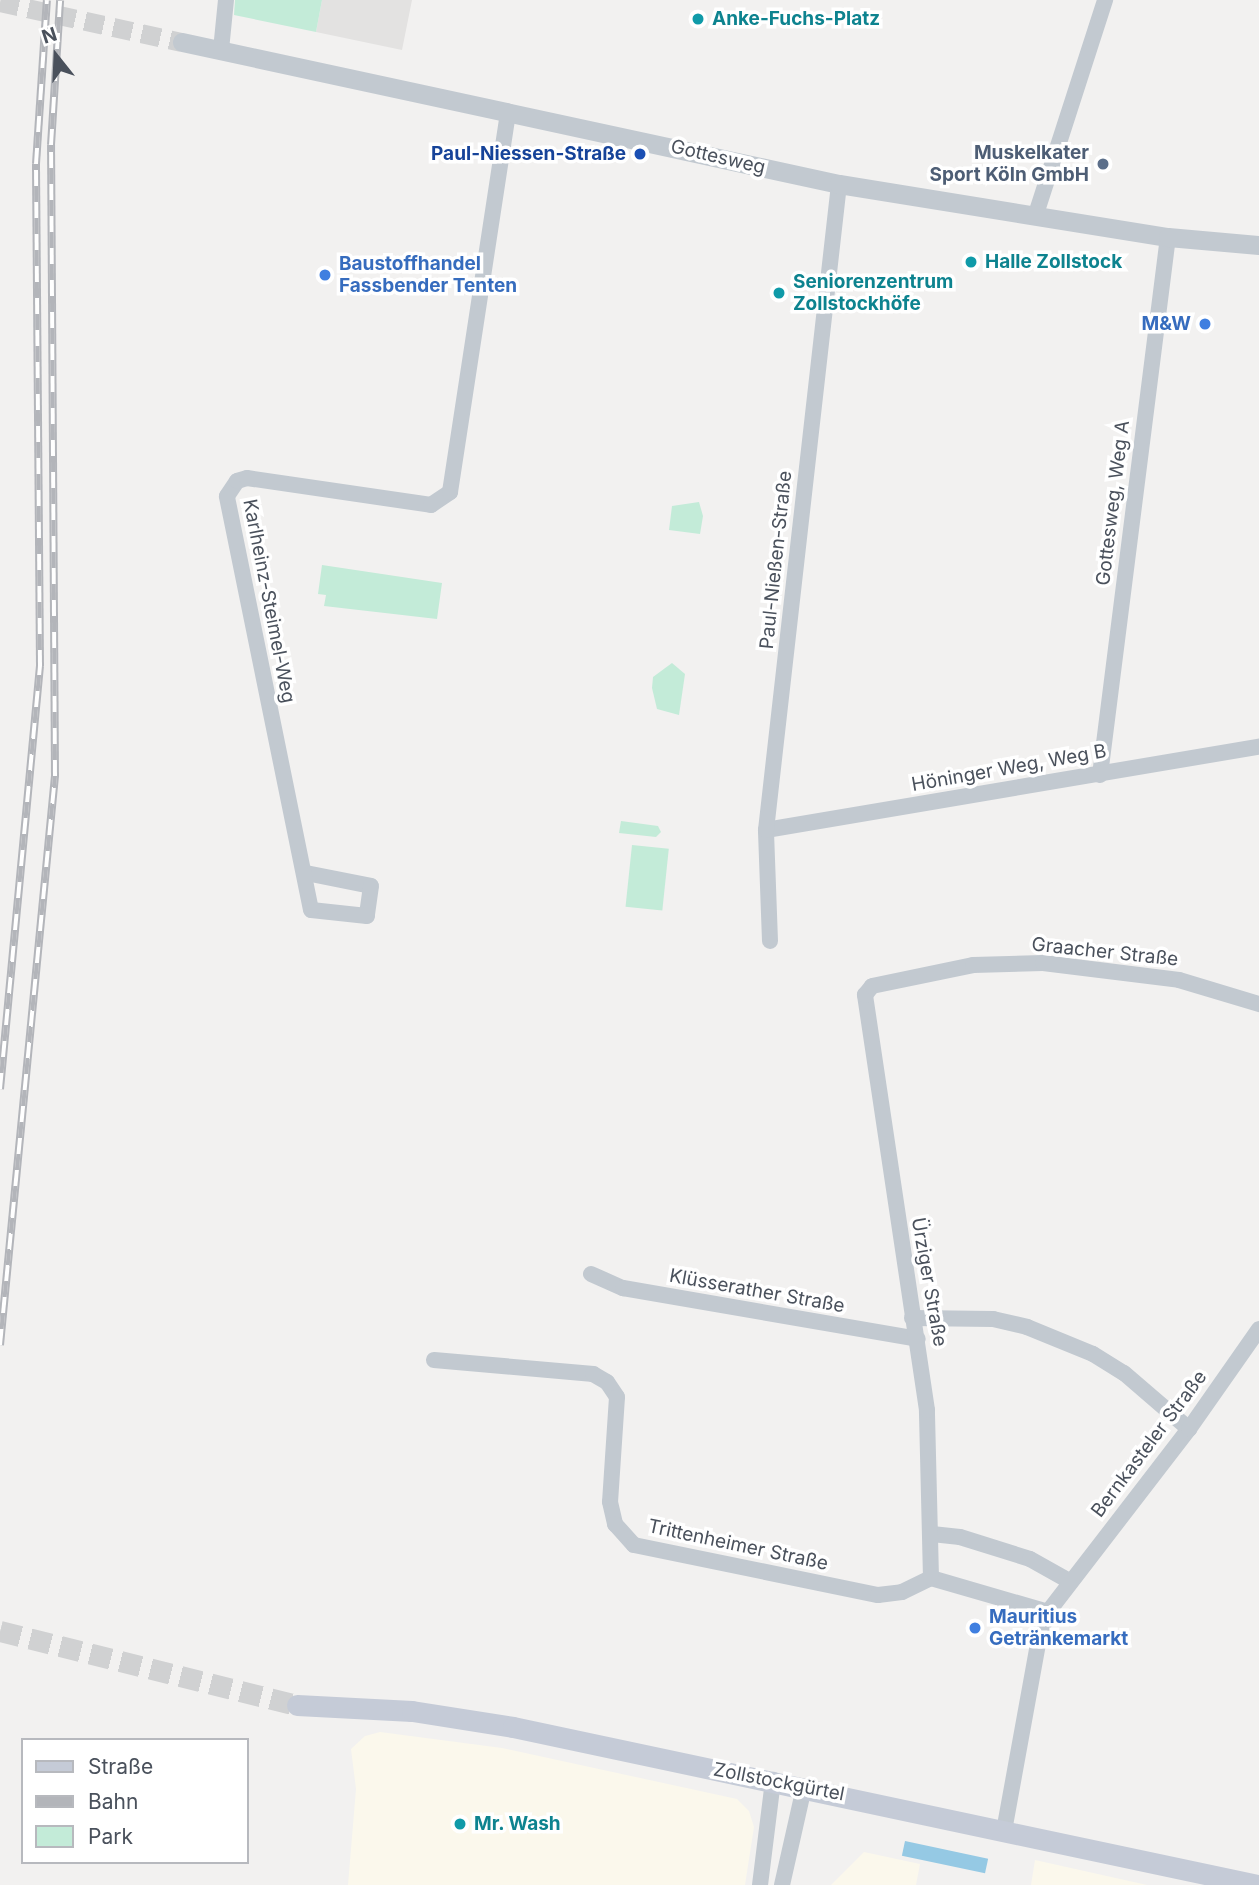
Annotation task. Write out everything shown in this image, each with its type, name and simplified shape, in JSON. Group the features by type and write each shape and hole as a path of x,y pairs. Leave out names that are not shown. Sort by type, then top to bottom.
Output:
{"main road":[{"name":"Zollstockgürtel","path":"297,1705 412,1711 513,1727 773,1780 1257,1885"}],"street":[{"path":"221,50 226,0"},
{"path":"1036,214 1105,0"},
{"name":"Gottesweg","path":"182,42 839,184 1168,237 1259,244"},
{"name":"Karlheinz-Steimel-Weg","path":"306,873 261,676 227,496 237,481 247,478 431,505 450,492 508,111"},
{"name":"Paul-Nießen-Straße","path":"770,941 766,830 839,184"},
{"name":"Gottesweg, Weg A","path":"1100,775 1168,237"},
{"name":"Höninger Weg, Weg B","path":"766,830 1259,747"},
{"name":"Graacher Straße","path":"865,995 872,986 973,965 1044,963 1179,980 1259,1004"},
{"name":"Ürziger Straße","path":"865,995 912,1318 918,1339 932,1534 931,1578"},
{"name":"Klüsserather Straße","path":"591,1274 622,1288 918,1339"},
{"path":"912,1318 993,1318 1060,1341 1124,1373 1189,1429"},
{"name":"Bernkasteler Straße","path":"1004,1831 1039,1639 1048,1612 1069,1581 1189,1429 1259,1329"},
{"name":"Trittenheimer Straße","path":"434,1360 593,1374 607,1381 617,1397 610,1502 615,1524 634,1545 878,1595 902,1592 931,1578"},
{"path":"932,1534 960,1537 1030,1559 1069,1581"},
{"path":"931,1578 1048,1612"},
{"path":"760,1885 773,1780"},
{"path":"782,1885 804,1787"}],"shaded area":[{"path":"322,0 412,0 402,50 316,32"},
{"path":"380,1732 502,1748 737,1799 749,1811 754,1827 745,1885 348,1885 356,1789 351,1749 365,1736"},
{"path":"864,1852 920,1864 916,1885 831,1885"},
{"path":"1035,1860 1147,1885 1031,1885"}],"green space":[{"path":"235,0 322,0 316,32 234,15"},
{"path":"699,502 703,516 700,534 669,530 672,506"},
{"path":"322,565 442,583 437,619 324,606 326,595 318,594"},
{"path":"672,663 685,674 679,715 657,709 652,688 653,677"},
{"path":"621,821 658,826 661,832 656,837 619,833"},
{"path":"632,845 669,849 662,911 626,907"}],"water":[{"path":"905,1841 988,1859 985,1873 902,1856"}],"tunnel":[{"path":"0,2 182,42"},
{"path":"0,1631 297,1705"}],"railway":[{"path":"0,1089 40,666 36,164 47,0"},
{"path":"0,1345 55,776 51,145 60,0"}],"place":[{"name":"Anke-Fuchs-Platz","path":"698,19"},
{"name":"Paul-Niessen-Straße","path":"640,154"},
{"name":"Muskelkater Sport Köln GmbH","path":"1103,164"},
{"name":"Halle Zollstock","path":"971,262"},
{"name":"Baustoffhandel Fassbender Tenten","path":"325,275"},
{"name":"Seniorenzentrum Zollstockhöfe","path":"779,293"},
{"name":"M&W","path":"1205,324"},
{"name":"Mauritius Getränkemarkt","path":"975,1628"},
{"name":"Mr. Wash","path":"460,1824"}]}
